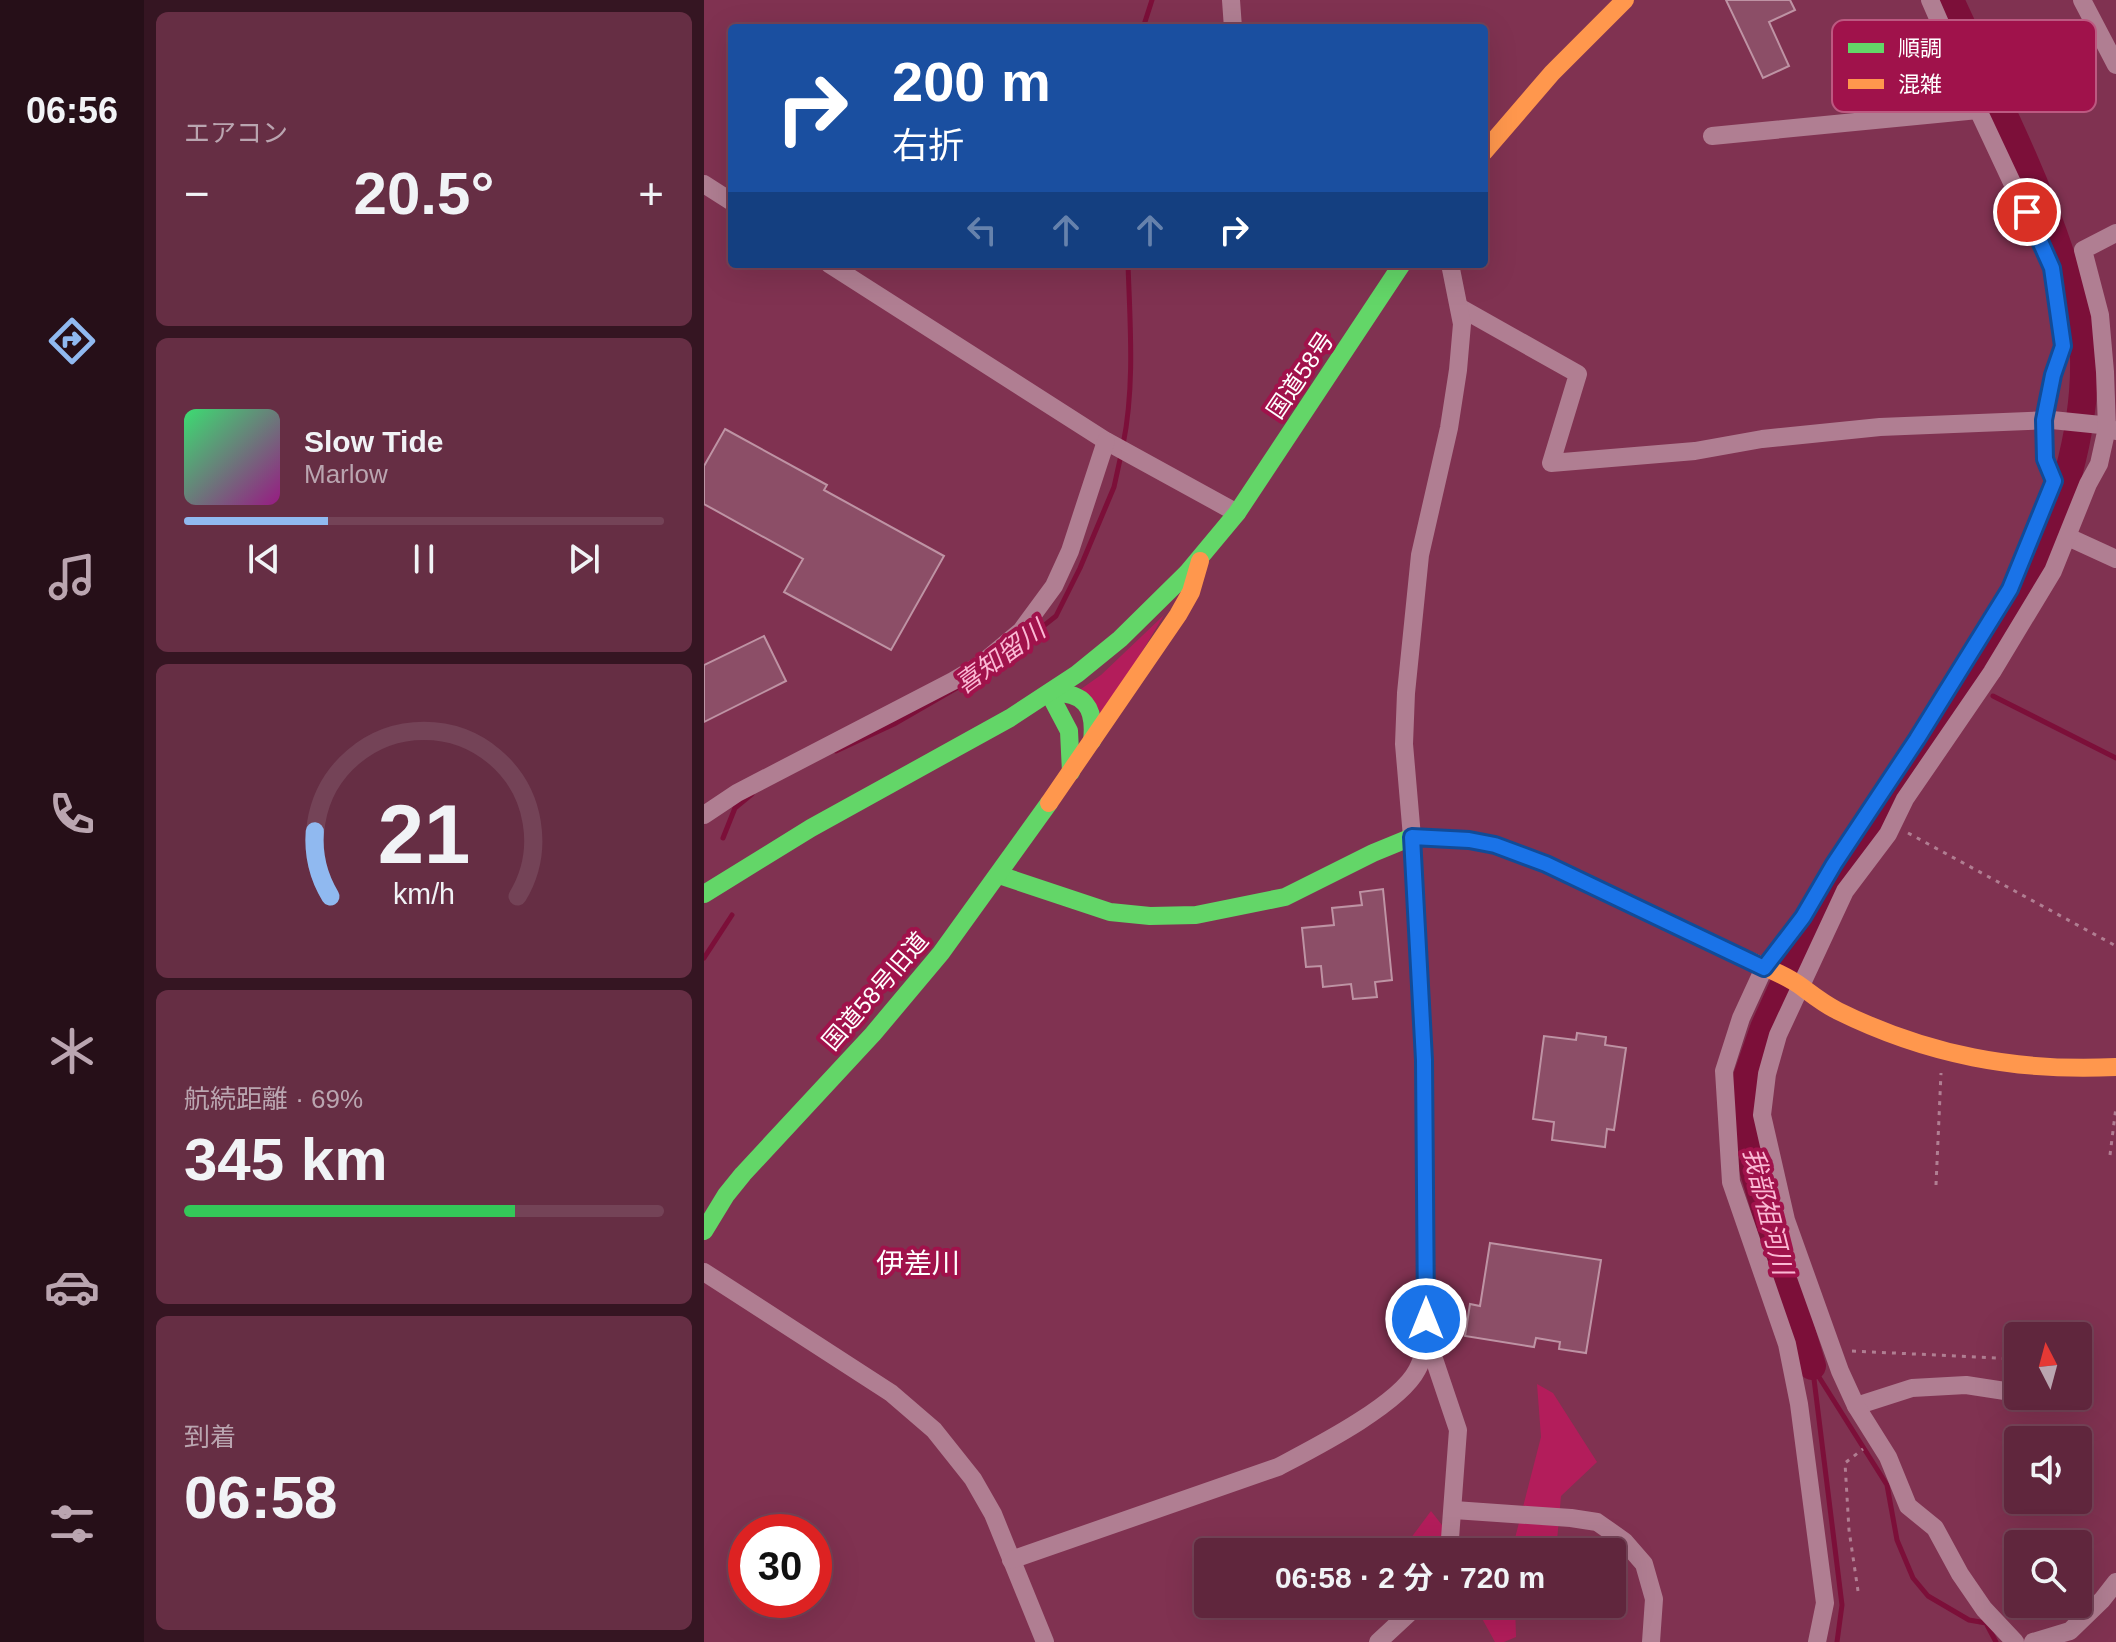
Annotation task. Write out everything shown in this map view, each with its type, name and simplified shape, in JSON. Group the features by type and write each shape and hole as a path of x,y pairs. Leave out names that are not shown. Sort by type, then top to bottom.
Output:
{"main road":[{"path":"1488,147 1514,113 1616,0"},
{"path":"1591,30 1625,0"},
{"name":"国道58号","path":"704,894 811,828 1010,718 1049,693 1120,639 1159,603 1237,513 1399,268"},
{"name":"国道58号旧道","path":"704,1231 743,1174 905,998 999,875 1178,615 1191,592 1201,557"},
{"path":"1071,772 1069,731 1049,693 1072,693 1084,701 1093,717 1092,741"},
{"path":"999,875 1110,912 1150,916 1196,915 1285,897 1412,837 1469,840 1495,845 1546,864 1799,985 1812,997 1877,1030 1942,1053 1983,1062 2074,1070 2116,1067"}],"street":[{"path":"1231,0 1233,24"},
{"path":"1930,0 1939,20"},
{"path":"2082,0 2092,20"},
{"path":"2096,27 2116,65"},
{"path":"1712,136 1958,112"},
{"path":"1817,1642 1825,1603 1799,1404 1787,1344 1731,1182 1724,1071 1741,1018 1769,970 2010,589 2054,481 2045,459 2053,375 2063,346 2052,268 1979,112"},
{"path":"704,184 728,199"},
{"path":"2015,1642 1984,1609 1960,1574 1935,1528 1908,1506 1888,1457 1856,1406 1832,1350 1786,1220 1762,1115 1767,1074 1778,1035 1845,891 1893,825 1905,799 1992,672 2053,571 2099,464 2108,428 2100,315 2083,250 2116,233"},
{"path":"835,268 1109,443 1237,513"},
{"path":"1451,268 1462,324 1458,370 1449,428 1420,555 1404,744 1424,1060 1426,1319 1428,1341 1458,1430 1451,1538"},
{"path":"1459,307 1578,374 1551,463 1695,451 1762,439 1880,427 2048,420 2108,428"},
{"path":"704,815 737,793 971,671 1021,631 1054,586 1109,443"},
{"path":"2068,537 2116,559"},
{"path":"704,1272 891,1393 934,1430 973,1479 993,1514 1045,1642"},
{"path":"1011,1560 1278,1467 1315,1448 1350,1428 1395,1394 1416,1372 1428,1341"},
{"path":"1856,1406 1912,1388 1966,1385 2004,1391"},
{"path":"1454,1510 1597,1522 1624,1541 1644,1564 1654,1599 1651,1642"},
{"path":"2033,1642 2070,1631 2116,1582"},
{"path":"1378,1642 1404,1618"}],"path":[{"path":"1893,825 2116,946"},
{"path":"1936,1185 1942,1053"},
{"path":"2110,1155 2116,1107"},
{"path":"1832,1350 2004,1358"},
{"path":"1856,1455 1845,1463 1849,1530 1858,1591"}],"shaded area":[{"path":"1164,615 1101,720 1081,689 1101,675"},
{"path":"1537,1384 1553,1393 1597,1462 1561,1496 1557,1538 1515,1538 1541,1437"},
{"path":"1431,1511 1452,1538 1411,1538"},
{"path":"1482,1618 1515,1618 1516,1637 1495,1642"}],"building":[{"path":"1726,0 1790,0 1795,10 1769,22 1789,66 1763,78"},
{"path":"725,429 827,485 824,490 944,556 891,650 784,592 803,559 704,504 704,466"},
{"path":"764,636 786,681 704,722 704,665"},
{"path":"1383,889 1392,980 1375,982 1377,997 1353,999 1351,984 1323,987 1321,966 1306,967 1302,928 1334,925 1332,908 1362,905 1360,892"},
{"path":"1577,1033 1606,1037 1605,1045 1626,1048 1614,1130 1607,1129 1605,1147 1552,1140 1554,1122 1533,1119 1544,1036 1576,1040"},
{"path":"1490,1243 1601,1260 1586,1353 1559,1349 1560,1342 1536,1338 1534,1347 1465,1336 1470,1304 1480,1306"}],"waterway":[{"name":"喜知留川","path":"1144,24 1152,0"},
{"name":"我部祖河川","path":"1950,0 1959,20"},
{"name":"我部祖河川","path":"1812,1366 1748,1152 1747,1077 1764,1028 1790,971 1826,904 2028,585 2060,502 2080,416 2084,357 2076,305 2050,223 2001,112"},
{"name":"喜知留川","path":"1123,445 1130,378 1128,268"},
{"name":"喜知留川","path":"997,663 1056,616 1114,487 1121,455"},
{"name":"喜知留川","path":"836,751 894,724 986,671"},
{"path":"1993,696 2116,758"},
{"name":"喜知留川","path":"723,838 735,808 752,794"},
{"name":"喜知留川","path":"704,958 732,915"},
{"name":"我部祖河川","path":"1812,1366 1887,1485 1897,1540 1913,1578 1928,1596 1969,1620 1986,1623 1996,1642"},
{"path":"1813,1371 1842,1605 1837,1642"}],"traffic: fast":[{"path":"704,894 811,828 1010,718 1077,674 1120,639 1187,573 1237,513 1399,268"},
{"path":"1071,772 1069,731 1049,693 1071,695 1085,704 1092,719 1092,741"},
{"path":"704,1231 743,1174 873,1034 941,953 1049,803"},
{"path":"999,875 1110,912 1150,916 1196,915 1285,897 1412,837 1469,840 1495,845 1546,864 1730,952"}],"traffic: slow":[{"path":"1488,147 1552,73 1625,0"},
{"path":"1049,803 1178,615 1191,592 1200,561"},
{"path":"1730,952 1786,977 1838,1011 1905,1039 2008,1063 2043,1067 2116,1067"}],"district":[{"name":"伊差川","path":"918,1263"}],"route":[{"path":"1426,1319 1424,1060 1412,837 1469,840 1495,845 1546,864 1764,968 1803,917 2010,589 2054,481 2045,459 2044,420 2053,375 2063,346 2052,268 2027,212"}]}
